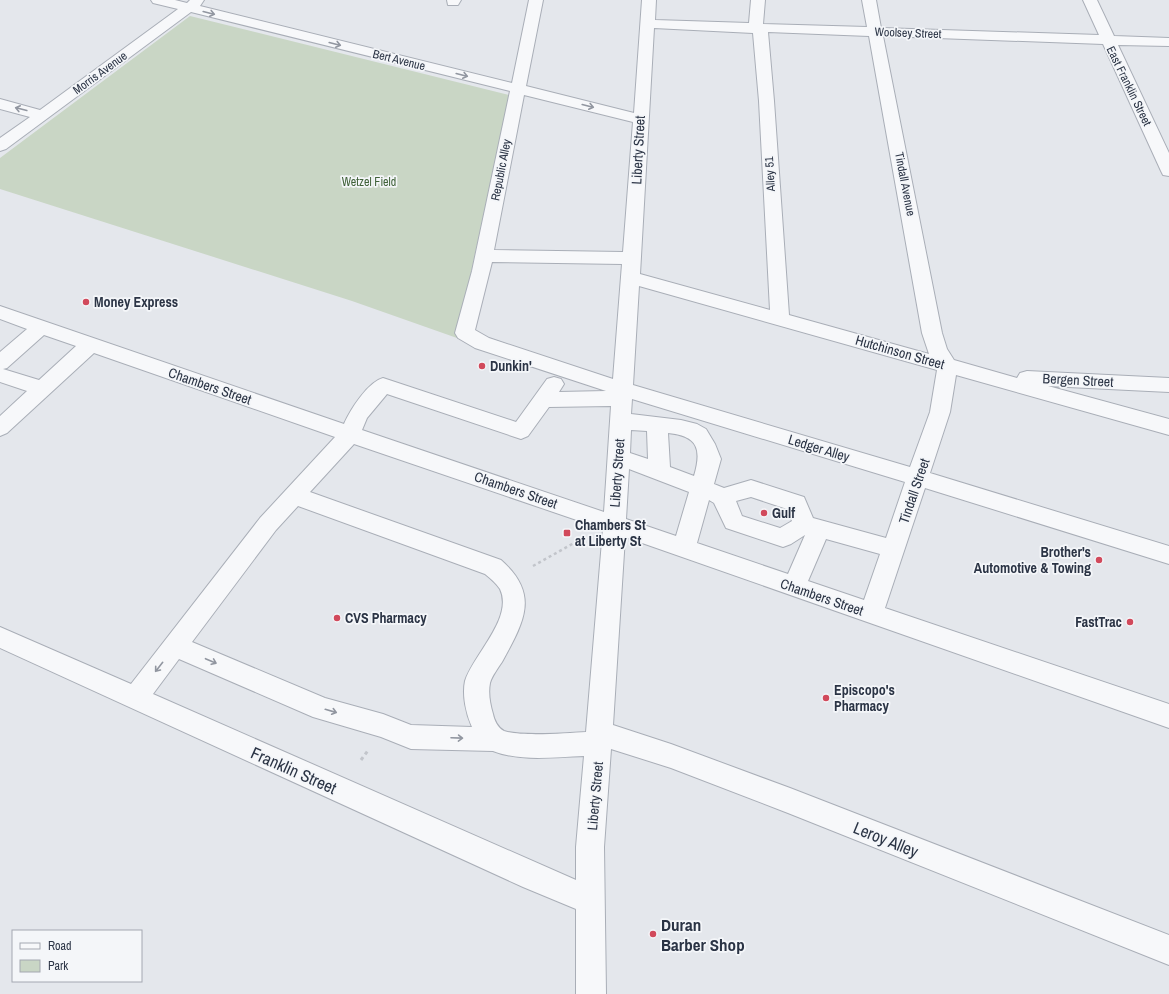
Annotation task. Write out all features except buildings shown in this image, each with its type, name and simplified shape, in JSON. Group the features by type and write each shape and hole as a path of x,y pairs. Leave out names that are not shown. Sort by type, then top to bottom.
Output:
{"street":[{"name":"Bert Avenue","path":"158,0 194,4 518,89 640,119"},
{"name":"Republic Alley","path":"470,337 465,333 484,256 536,0"},
{"name":"Liberty Street","path":"595,992 590,900 590,846 611,591 620,421 632,258 640,119 650,0"},
{"name":"Alley 51","path":"754,0 766,83 775,265 780,319"},
{"name":"Tindall Avenue","path":"870,0 932,333 937,350 947,366"},
{"name":"East Franklin Street","path":"1090,0 1107,40 1169,171"},
{"name":"Morris Avenue","path":"0,146 194,4"},
{"name":"Woolsey Street","path":"648,24 1169,42"},
{"path":"0,104 42,115"},
{"path":"484,256 632,258"},
{"name":"Hutchinson Street","path":"630,278 1169,427"},
{"name":"Chambers Street","path":"0,312 1169,716"},
{"path":"0,363 42,326"},
{"name":"Ledger Alley","path":"470,337 622,394 919,478 1169,556"},
{"path":"0,428 91,344"},
{"name":"Tindall Street","path":"871,614 919,478 940,412 947,366"},
{"path":"0,375 42,389"},
{"name":"Bergen Street","path":"988,376 1169,385"},
{"path":"135,698 268,524 350,434 358,415 383,385 521,431 554,384"},
{"path":"543,400 622,394"},
{"path":"620,421 681,427 695,432 706,445 710,459 684,548"},
{"path":"657,425 659,472"},
{"path":"618,457 723,497 751,488 796,503 811,526 794,587"},
{"path":"295,494 315,504 493,567 504,574 509,582 515,601 514,614 478,682 481,718 483,724 495,739"},
{"path":"723,497 734,522 783,538 811,526 893,550"},
{"name":"Franklin Street","path":"0,637 533,877 590,900"},
{"name":"Leroy Alley","path":"179,641 322,709 383,726 411,737 495,739 512,744 599,739 671,756 783,798 1169,950"}],"path":[{"path":"532,566 574,543"}],"green space":[{"name":"Wetzel Field","path":"190,16 509,95 457,338 352,301 0,189 0,158"}],"place":[{"name":"Money Express","path":"86,302"},
{"name":"Dunkin'","path":"482,366"},
{"name":"Gulf","path":"764,513"},
{"name":"Chambers St at Liberty St","path":"567,533"},
{"name":"Brother's Automotive & Towing","path":"1099,560"},
{"name":"CVS Pharmacy","path":"337,618"},
{"name":"FastTrac","path":"1130,622"},
{"name":"Episcopo's Pharmacy","path":"826,698"},
{"name":"Duran Barber Shop","path":"653,934"}]}
